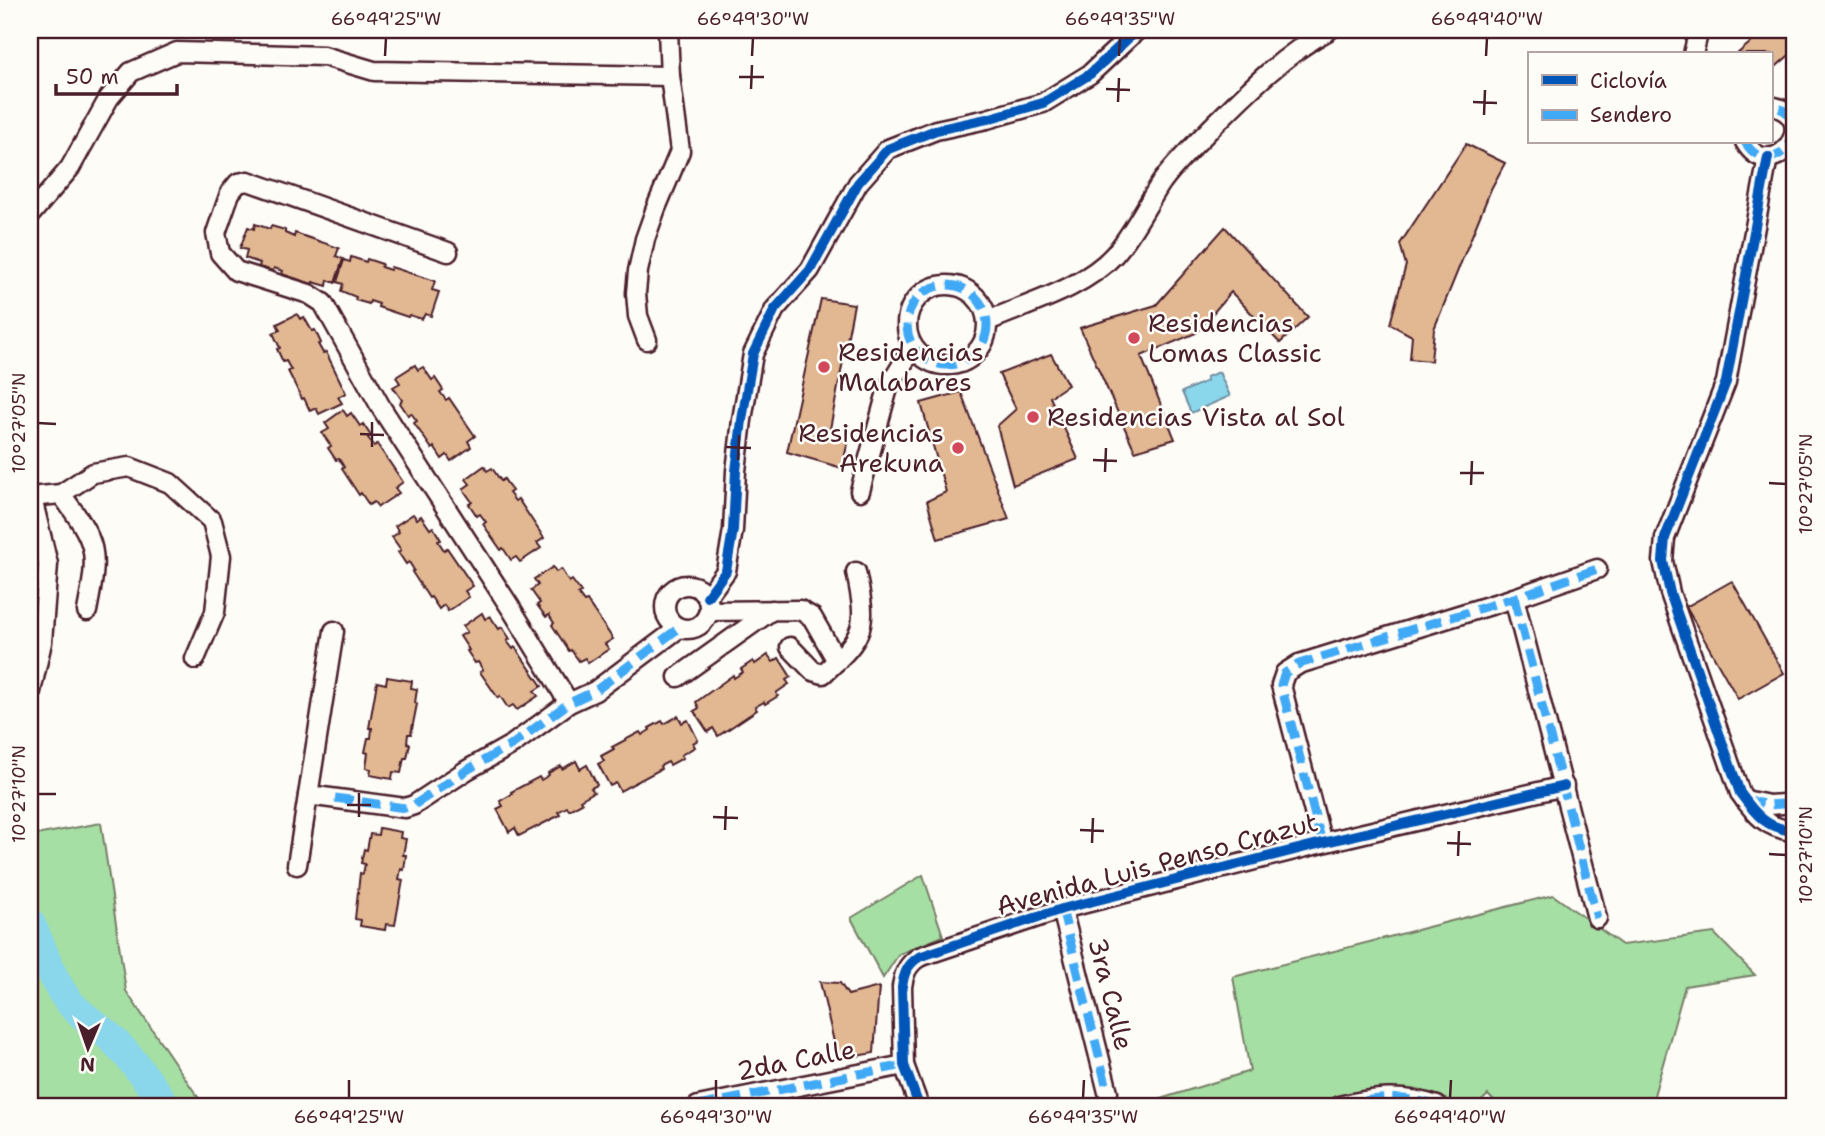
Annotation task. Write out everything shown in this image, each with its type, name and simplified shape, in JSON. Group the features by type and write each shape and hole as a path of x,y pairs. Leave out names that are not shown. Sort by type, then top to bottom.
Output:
{"street":[{"path":"648,340 638,316 636,293 639,271 649,229 680,151 670,76 668,30"},
{"path":"837,661 813,617 800,610 708,604 696,587 688,585 674,589 669,594 664,609 670,622 679,628 697,628 707,618 708,604 726,571 733,530 736,471 753,354 775,309 810,270 858,183 888,149 936,130 987,120 1043,103 1090,74 1137,30"},
{"path":"988,321 1053,294 1089,275 1115,255 1177,163 1260,79 1298,47 1329,30"},
{"path":"1694,52 1699,30"},
{"path":"30,215 70,168 108,98 131,72 177,52 324,56 374,71 670,76"},
{"path":"1747,144 1754,152 1768,157 1780,154 1793,140 1795,128 1792,112 1772,106"},
{"path":"1768,157 1726,382 1668,527 1663,561 1670,593 1702,679 1736,785 1758,817 1779,829 1795,831"},
{"path":"448,252 248,181 238,183 230,193 216,233 220,253 236,271 309,294 323,303 382,409 569,703"},
{"path":"940,285 954,285 977,297 988,321 987,335 982,347 972,357 961,364 947,366 922,357 913,347 907,334 907,316 918,298 928,290 940,285"},
{"path":"860,491 888,388 913,347"},
{"path":"30,696 42,642 48,564 31,497 61,494 93,473 129,467 170,483 212,522 221,556 215,612 195,659"},
{"path":"61,494 84,525 94,549 94,573 87,611"},
{"path":"1322,843 1281,685 1285,674 1299,664 1514,598 1597,569"},
{"path":"790,647 814,671 823,674 857,641 861,629 862,601 856,572"},
{"path":"1514,598 1597,918"},
{"path":"678,677 772,610"},
{"path":"308,795 405,808 414,805 513,744 569,703 595,691 679,628"},
{"path":"297,865 334,631"},
{"name":"Avenida Luis Penso Crazut","path":"919,1106 904,1065 902,987 903,975 909,964 919,957 1062,909 1322,843 1563,786"},
{"path":"1745,800 1769,805 1795,803"},
{"name":"3ra Calle","path":"1062,909 1108,1092"},
{"name":"2da Calle","path":"698,1106 904,1065"},
{"path":"1339,1106 1377,1097 1425,1102 1437,1106"}],"green space":[{"path":"101,823 126,991 204,1106 30,1106 30,836"},
{"path":"923,875 943,936 899,954 883,978 851,918"},
{"path":"1553,895 1622,945 1714,933 1755,975 1685,986 1651,1106 1499,1106 1488,1095 1476,1106 1138,1106 1250,1071 1233,977"}],"water":[{"path":"1219,372 1230,396 1191,413 1182,392 1207,381 1206,377"}],"building":[{"path":"1765,30 1795,30 1795,50 1772,70 1772,52 1739,52"},
{"path":"1466,144 1505,163 1491,189 1434,329 1431,361 1410,359 1412,336 1390,324 1406,265 1400,244"},
{"path":"255,224 285,230 285,233 294,237 295,233 339,248 336,256 343,259 335,283 328,280 327,286 313,282 312,284 282,274 283,271 274,268 273,271 259,267 260,263 245,258 247,250 240,248 248,227 254,229"},
{"name":"Residencias Lomas Classic","path":"1225,227 1308,317 1280,343 1231,292 1196,333 1141,356 1175,439 1135,451 1080,328 1156,305"},
{"path":"351,257 366,262 367,259 390,270 391,267 435,281 432,290 439,292 431,316 425,314 422,319 409,315 408,317 378,307 379,304 370,301 369,304 355,300 356,297 341,291 343,284 337,282 344,260 350,262"},
{"name":"Residencias Malabares","path":"821,299 854,304 830,429 848,441 842,468 787,452"},
{"path":"297,314 300,319 304,317 312,331 315,330 321,343 318,344 323,353 326,352 346,393 338,397 342,403 319,414 316,408 310,411 304,398 302,399 288,371 291,370 286,361 283,362 277,349 280,348 273,333 280,330 277,324"},
{"name":"Residencias Vista al Sol","path":"1051,354 1068,385 1050,397 1078,459 1013,485 997,426 1016,409 999,374"},
{"path":"415,365 418,370 423,367 432,380 435,378 443,390 440,392 446,400 449,398 475,436 468,441 471,447 451,461 447,455 442,459 434,447 432,449 414,423 417,421 411,413 408,415 400,403 402,400 393,387 400,383 396,377"},
{"name":"Residencias Arekuna","path":"961,392 1009,519 938,539 927,501 946,492 921,403"},
{"path":"343,410 347,416 351,413 360,426 363,424 371,436 368,438 374,446 377,444 403,482 395,488 399,493 378,507 374,502 369,505 361,493 359,495 342,469 344,467 339,459 336,460 328,448 331,446 322,433 329,429 325,423"},
{"path":"484,466 487,471 492,468 501,481 504,479 512,491 509,493 515,501 518,499 544,538 537,543 541,548 520,562 516,557 511,560 503,548 501,550 483,524 486,522 480,514 477,516 469,504 472,502 463,489 470,484 466,479"},
{"path":"413,514 417,519 421,516 430,529 433,527 444,550 447,548 473,586 465,591 469,597 448,611 444,605 439,609 431,597 429,598 412,572 414,570 409,562 406,564 398,552 401,550 392,537 399,532 395,526"},
{"path":"553,567 556,572 561,569 569,582 572,580 581,592 578,594 584,602 587,601 613,639 605,644 609,649 588,663 585,658 579,661 571,650 569,651 552,625 554,623 549,615 546,617 537,605 540,603 531,590 538,585 534,579"},
{"path":"1732,581 1784,673 1738,699 1686,607"},
{"path":"482,613 485,619 490,616 499,629 502,627 510,639 507,641 513,649 515,647 542,686 534,691 538,696 517,710 513,705 508,708 500,696 498,698 460,636 467,632 463,626"},
{"path":"768,655 773,662 779,658 791,677 786,680 789,684 776,693 778,696 755,707 757,710 718,736 713,728 708,732 694,711 699,708 696,702 733,675 734,678 743,672 741,669 753,661 755,664"},
{"path":"387,677 412,681 411,688 417,689 411,734 408,734 407,743 410,744 407,758 404,758 401,773 393,772 392,779 370,775 371,769 366,768 368,753 365,752 368,738 371,738 372,728 369,728 377,682 386,684"},
{"path":"678,716 682,723 688,720 698,740 693,743 695,747 681,755 683,758 670,765 668,762 660,766 661,769 620,791 616,783 610,786 598,764 604,761 601,756 640,732 642,735 662,721 664,724"},
{"path":"576,761 580,769 587,765 597,785 591,788 594,792 580,800 582,803 569,810 567,807 558,812 560,815 519,836 515,828 509,832 497,809 503,806 500,801 539,777 541,780 549,775 548,773"},
{"path":"379,828 401,832 400,838 406,839 404,870 401,869 399,879 403,880 395,925 386,924 385,930 360,926 361,920 355,919 360,873 363,874 365,864 361,863 364,849 367,850 370,834 378,835"},
{"path":"820,982 840,983 848,995 879,987 874,1053 838,1059"}],"waterway":[{"path":"30,923 64,995 120,1047 166,1106"}],"marked path":[{"path":"1747,144 1756,154 1768,158 1780,154 1789,145 1794,134 1794,122 1787,112 1772,106"},
{"path":"939,285 955,285 969,292 980,303 987,317 987,325 984,340 969,358 955,365 939,365 925,358 914,347 907,333 907,317 914,303 925,292 939,285"},
{"path":"1322,843 1281,685 1285,673 1299,664 1514,598 1597,569"},
{"path":"1514,598 1597,918"},
{"path":"335,798 405,808 414,805 513,744 569,703 595,691 679,628"},
{"path":"1745,800 1769,805 1795,803"},
{"path":"1062,909 1108,1092"},
{"path":"698,1106 904,1065"},
{"path":"1339,1106 1388,1098 1437,1106"}],"cycle path":[{"path":"707,597 726,571 733,530 742,420 753,354 775,309 810,270 858,183 888,149 936,130 1043,103 1090,74 1137,30"},
{"path":"1768,157 1726,382 1665,538 1663,561 1670,593 1740,793 1763,820 1785,830 1795,831"},
{"path":"919,1106 904,1065 902,987 907,970 919,957 1062,909 1322,843 1564,786"}],"place":[{"name":"Residencias Lomas Classic","path":"1134,338"},
{"name":"Residencias Malabares","path":"824,367"},
{"name":"Residencias Vista al Sol","path":"1033,417"},
{"name":"Residencias Arekuna","path":"958,448"}]}
